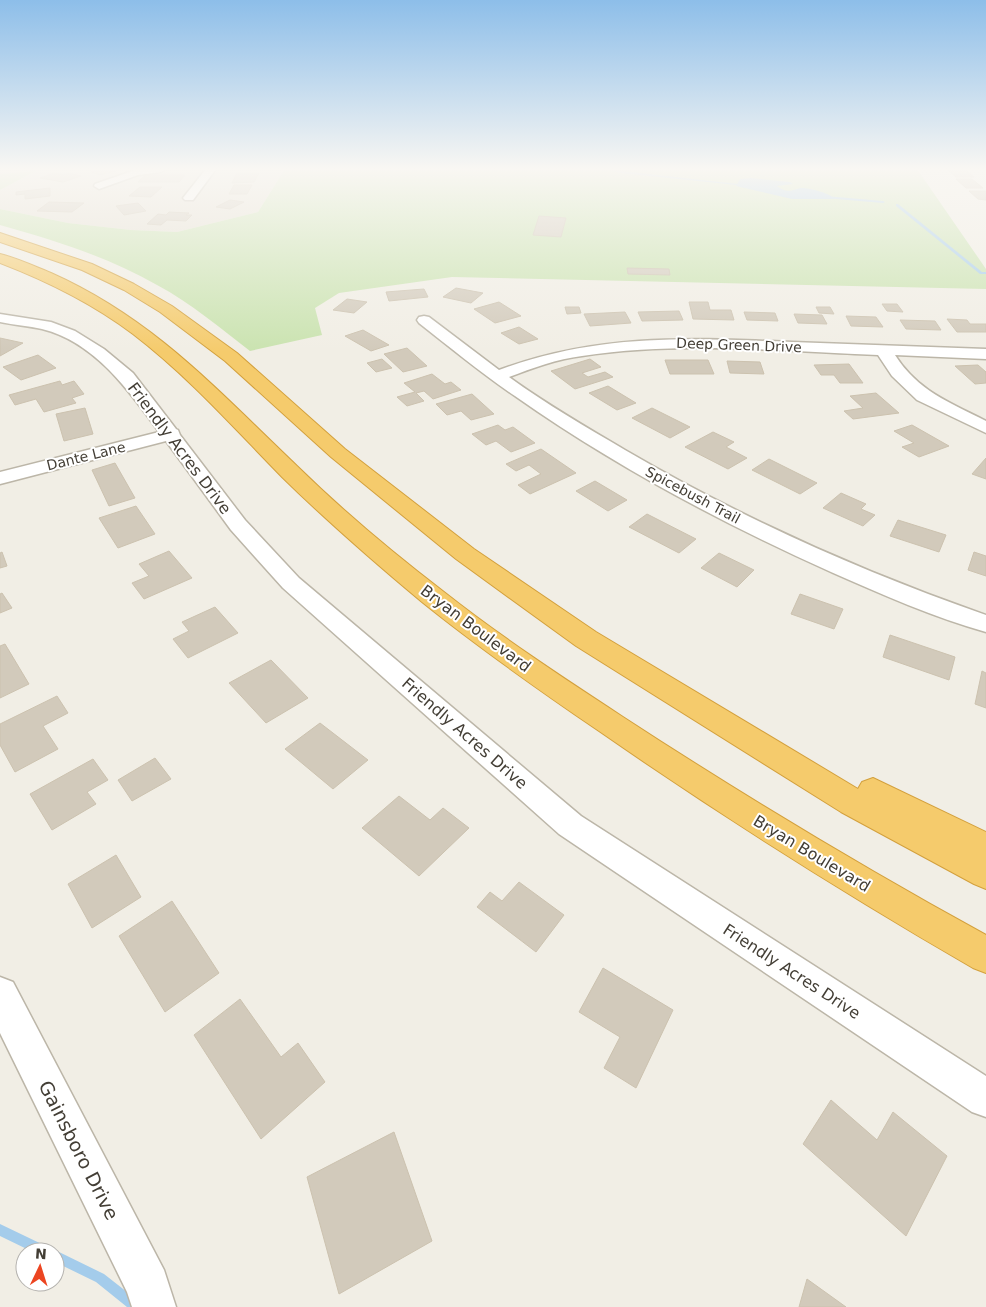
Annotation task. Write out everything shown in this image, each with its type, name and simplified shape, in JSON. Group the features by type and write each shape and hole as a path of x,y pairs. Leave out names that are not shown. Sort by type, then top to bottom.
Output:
{"highway":[{"path":"0,237 86,267 129,287 182,319 231,357 338,453 465,554 586,639 852,802 986,874"},
{"name":"Bryan Boulevard","path":"0,258 68,287 139,330 203,386 343,521 430,594 512,656 689,778 775,831 986,955"},
{"path":"642,675 746,720 891,802 986,848"}],"street":[{"name":"Friendly Acres Drive","path":"0,318 46,325 70,334 98,352 127,377 172,434 238,525 291,583 570,825 986,1098"},
{"name":"Spicebush Trail","path":"424,320 496,376 536,403 671,484 827,563 986,624"},
{"name":"Deep Green Drive","path":"496,376 535,362 581,351 658,343 705,343 986,354"},
{"path":"884,350 898,373 923,396 986,428"},
{"name":"Dante Lane","path":"0,478 172,434"},
{"name":"Gainsboro Drive","path":"0,995 148,1286 154,1307"}],"shaded area":[{"path":"131,230 185,230 177,232"}],"green space":[{"path":"17,230 177,232 185,230 959,230 986,269 986,289 452,277 339,293 315,308 322,335 250,351 182,300 138,275 80,250"}],"building":[{"path":"535,230 563,230 561,237 533,235"},
{"path":"627,268 669,269 670,275 628,274"},
{"path":"456,288 483,293 471,303 443,297"},
{"path":"424,289 428,297 389,301 386,292"},
{"path":"347,299 367,302 354,313 333,310"},
{"path":"499,302 521,316 495,323 474,309"},
{"path":"689,302 708,302 710,310 731,310 734,320 693,319"},
{"path":"882,304 897,304 903,312 887,311"},
{"path":"565,307 579,307 581,313 567,314"},
{"path":"816,307 830,307 834,314 819,313"},
{"path":"679,311 683,320 642,321 638,312"},
{"path":"625,312 631,323 590,326 584,314"},
{"path":"744,312 775,313 778,321 747,320"},
{"path":"794,314 822,315 827,324 798,323"},
{"path":"846,316 876,317 883,327 851,326"},
{"path":"947,319 967,320 970,324 986,324 986,332 957,332"},
{"path":"900,320 935,321 941,330 906,329"},
{"path":"519,327 538,339 519,344 501,333"},
{"path":"363,330 389,345 371,351 345,336"},
{"path":"0,338 23,343 0,356"},
{"path":"407,348 427,366 403,372 384,354"},
{"path":"38,355 56,368 21,380 3,367"},
{"path":"382,359 392,368 376,372 367,363"},
{"path":"590,359 601,367 582,373 588,377 605,372 613,377 575,389 551,371"},
{"path":"665,360 708,360 714,374 670,374"},
{"path":"727,361 760,362 764,374 730,373"},
{"path":"849,364 863,383 840,383 834,375 821,375 814,365"},
{"path":"978,365 986,372 986,383 975,384 955,366"},
{"path":"432,374 445,384 451,382 461,390 433,399 424,391 416,393 424,401 407,406 397,397 415,392 404,383"},
{"path":"60,381 62,385 74,381 84,394 72,398 76,403 44,412 36,399 15,405 9,395"},
{"path":"608,386 636,403 617,410 589,393"},
{"path":"876,393 899,413 853,419 844,411 863,408 850,396"},
{"path":"472,394 494,414 471,420 461,411 447,415 436,404"},
{"path":"85,408 93,434 64,441 56,414"},
{"path":"652,408 690,427 670,438 632,418"},
{"path":"498,425 505,430 513,427 535,443 511,452 496,441 486,445 472,434"},
{"path":"912,425 949,446 919,457 902,447 914,443 894,431"},
{"path":"713,432 734,442 726,447 747,458 728,469 685,447"},
{"path":"541,449 576,473 530,494 518,485 541,474 529,465 516,471 506,464"},
{"path":"986,458 986,479 972,474"},
{"path":"769,459 817,483 800,494 752,470"},
{"path":"115,463 135,498 109,506 92,470"},
{"path":"595,481 627,500 608,511 576,491"},
{"path":"841,493 866,504 861,509 875,515 863,526 823,508"},
{"path":"136,506 155,534 118,548 99,518"},
{"path":"647,514 696,539 679,553 629,527"},
{"path":"898,520 946,535 939,552 890,536"},
{"path":"169,551 192,578 144,599 132,583 149,576 139,564"},
{"path":"2,552 7,566 0,568 0,553"},
{"path":"974,552 986,556 986,576 968,570"},
{"path":"719,553 754,570 737,587 701,568"},
{"path":"2,593 12,608 0,613 0,594"},
{"path":"800,594 843,609 834,629 791,614"},
{"path":"215,607 238,633 188,658 173,639 189,631 182,622"},
{"path":"890,635 955,657 949,680 883,657"},
{"path":"5,644 29,684 0,698 0,646"},
{"path":"271,660 308,698 266,723 229,683"},
{"path":"982,671 986,673 986,708 975,704"},
{"path":"57,696 68,713 43,726 58,749 15,772 0,745 0,724"},
{"path":"320,723 368,760 333,789 285,749"},
{"path":"155,758 171,779 132,801 118,780"},
{"path":"93,759 108,780 87,792 96,804 52,830 30,794"},
{"path":"399,796 430,820 443,808 469,828 419,876 362,828"},
{"path":"116,855 141,897 92,928 68,884"},
{"path":"519,882 564,915 536,952 477,907 490,892 502,901"},
{"path":"172,901 219,973 165,1012 119,936"},
{"path":"603,968 673,1010 636,1088 604,1068 620,1037 579,1012"},
{"path":"240,999 281,1057 298,1043 325,1082 261,1139 194,1035"},
{"path":"831,1100 877,1140 893,1112 947,1156 906,1236 803,1144"},
{"path":"394,1132 432,1241 339,1294 307,1177"},
{"path":"807,1279 846,1307 799,1307"}],"waterway":[{"path":"928,230 981,273 986,273"},
{"path":"0,1230 25,1242"},
{"path":"65,1261 100,1278 137,1307"}]}
